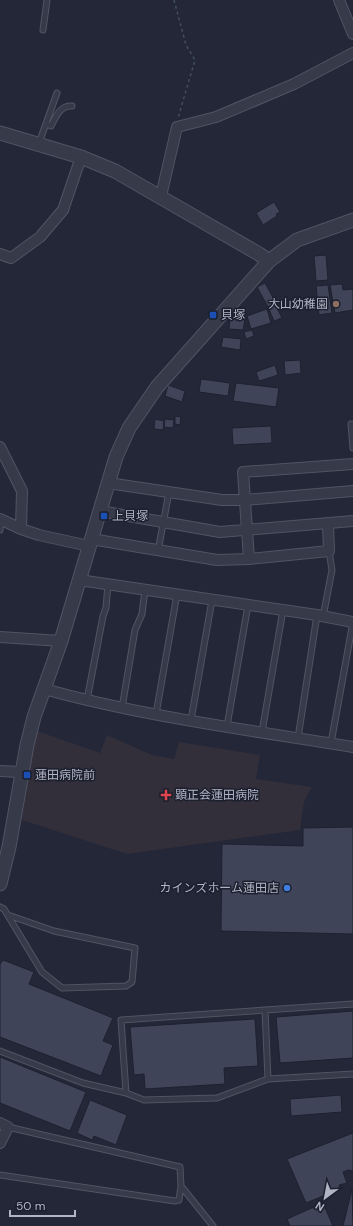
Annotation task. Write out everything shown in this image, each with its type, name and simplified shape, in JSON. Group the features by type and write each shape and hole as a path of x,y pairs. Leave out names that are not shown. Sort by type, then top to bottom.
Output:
{"street":[{"path":"339,0 353,34"},
{"path":"161,196 176,128 216,117 280,90 353,53"},
{"path":"0,134 81,157 115,171 161,196 269,261"},
{"path":"0,254 11,258 40,236 63,210 81,157"},
{"path":"0,884 21,772 34,717 60,641 108,483 129,428 145,403 171,370 269,261 297,240 353,220"},
{"path":"0,447 22,491 21,529"},
{"path":"249,559 243,472 353,464"},
{"path":"108,483 222,500 245,500 353,490"},
{"path":"100,511 220,532 353,521"},
{"path":"1,519 21,529 39,535 217,560 249,559 329,551 328,524"},
{"path":"79,580 283,610 353,622"},
{"path":"0,637 60,641"},
{"path":"44,689 87,701 122,708 353,747"},
{"path":"0,771 21,772"},
{"path":"0,1143 4,1125"}],"lane":[{"path":"43,30 47,0"},
{"path":"38,144 57,93"},
{"path":"46,124 51,126 61,109 66,106 72,106"},
{"path":"353,424 353,448"},
{"path":"158,551 169,492"},
{"path":"0,530 1,519"},
{"path":"298,738 320,616 332,570 329,551"},
{"path":"87,701 103,616 106,608 108,584"},
{"path":"122,708 135,630 142,614 145,590"},
{"path":"156,714 177,594"},
{"path":"191,720 212,600"},
{"path":"227,726 248,605"},
{"path":"262,732 283,610"},
{"path":"331,744 353,622"},
{"path":"0,907 4,909 8,915 42,972 62,988 126,986 132,982 135,948 54,931 8,915"},
{"path":"126,1093 121,1020 353,1004"},
{"path":"265,1010 268,1079"},
{"path":"0,1051 82,1083 126,1093 144,1100 217,1098 268,1079 353,1074"},
{"path":"0,1174 175,1201 179,1200 182,1186 180,1167 4,1125"},
{"path":"182,1186 213,1226"}],"path":[{"path":"174,0 186,45 195,60 178,114 176,128"}],"shaded area":[{"name":"顕正会蓮田病院","path":"37,731 100,753 107,735 152,755 174,759 179,742 260,755 256,779 312,787 304,802 300,830 127,854 22,820"}],"building":[{"path":"274,202 280,212 276,214 277,216 263,225 256,213"},
{"path":"326,255 328,280 316,281 314,256"},
{"path":"265,283 276,303 268,307 257,287"},
{"path":"342,284 343,290 353,289 353,310 335,313 330,285"},
{"path":"328,285 332,313 319,315 316,286"},
{"path":"275,304 282,318 274,321 268,307"},
{"path":"267,309 271,323 251,329 247,316"},
{"path":"230,318 245,320 243,330 229,329"},
{"path":"252,330 254,336 246,339 244,332"},
{"path":"223,337 241,339 240,350 221,347"},
{"path":"300,360 301,373 285,375 284,361"},
{"path":"275,365 278,375 259,381 256,372"},
{"path":"201,379 230,383 228,396 199,392"},
{"path":"236,383 279,388 276,407 233,401"},
{"path":"168,385 185,391 182,402 165,396"},
{"path":"175,416 181,417 180,425 175,424"},
{"path":"155,419 164,421 163,430 154,429"},
{"path":"165,419 174,420 173,428 164,427"},
{"path":"271,426 272,443 233,445 232,428"},
{"name":"カインズホーム蓮田店","path":"353,827 353,934 221,931 222,844 303,846 303,828"},
{"path":"3,960 34,972 29,984 113,1018 103,1041 113,1045 101,1076 0,1037 0,964"},
{"path":"353,1011 353,1058 280,1063 276,1017"},
{"path":"255,1019 258,1066 224,1068 225,1084 145,1089 144,1074 134,1075 130,1027"},
{"path":"0,1057 86,1092 70,1131 0,1103"},
{"path":"341,1095 342,1112 291,1116 290,1099"},
{"path":"90,1100 127,1115 116,1145 94,1136 92,1140 77,1133"},
{"path":"353,1133 353,1171 348,1170 343,1172 347,1183 339,1185 340,1189 306,1203 287,1159"},
{"path":"352,1189 353,1226 343,1226"},
{"path":"323,1203 333,1226 290,1226 287,1219"}],"place":[{"name":"大山幼稚園","path":"336,304"},
{"name":"貝塚","path":"213,315"},
{"name":"上貝塚","path":"104,516"},
{"name":"蓮田病院前","path":"27,775"},
{"name":"顕正会蓮田病院","path":"166,795"},
{"name":"カインズホーム蓮田店","path":"287,888"}]}
